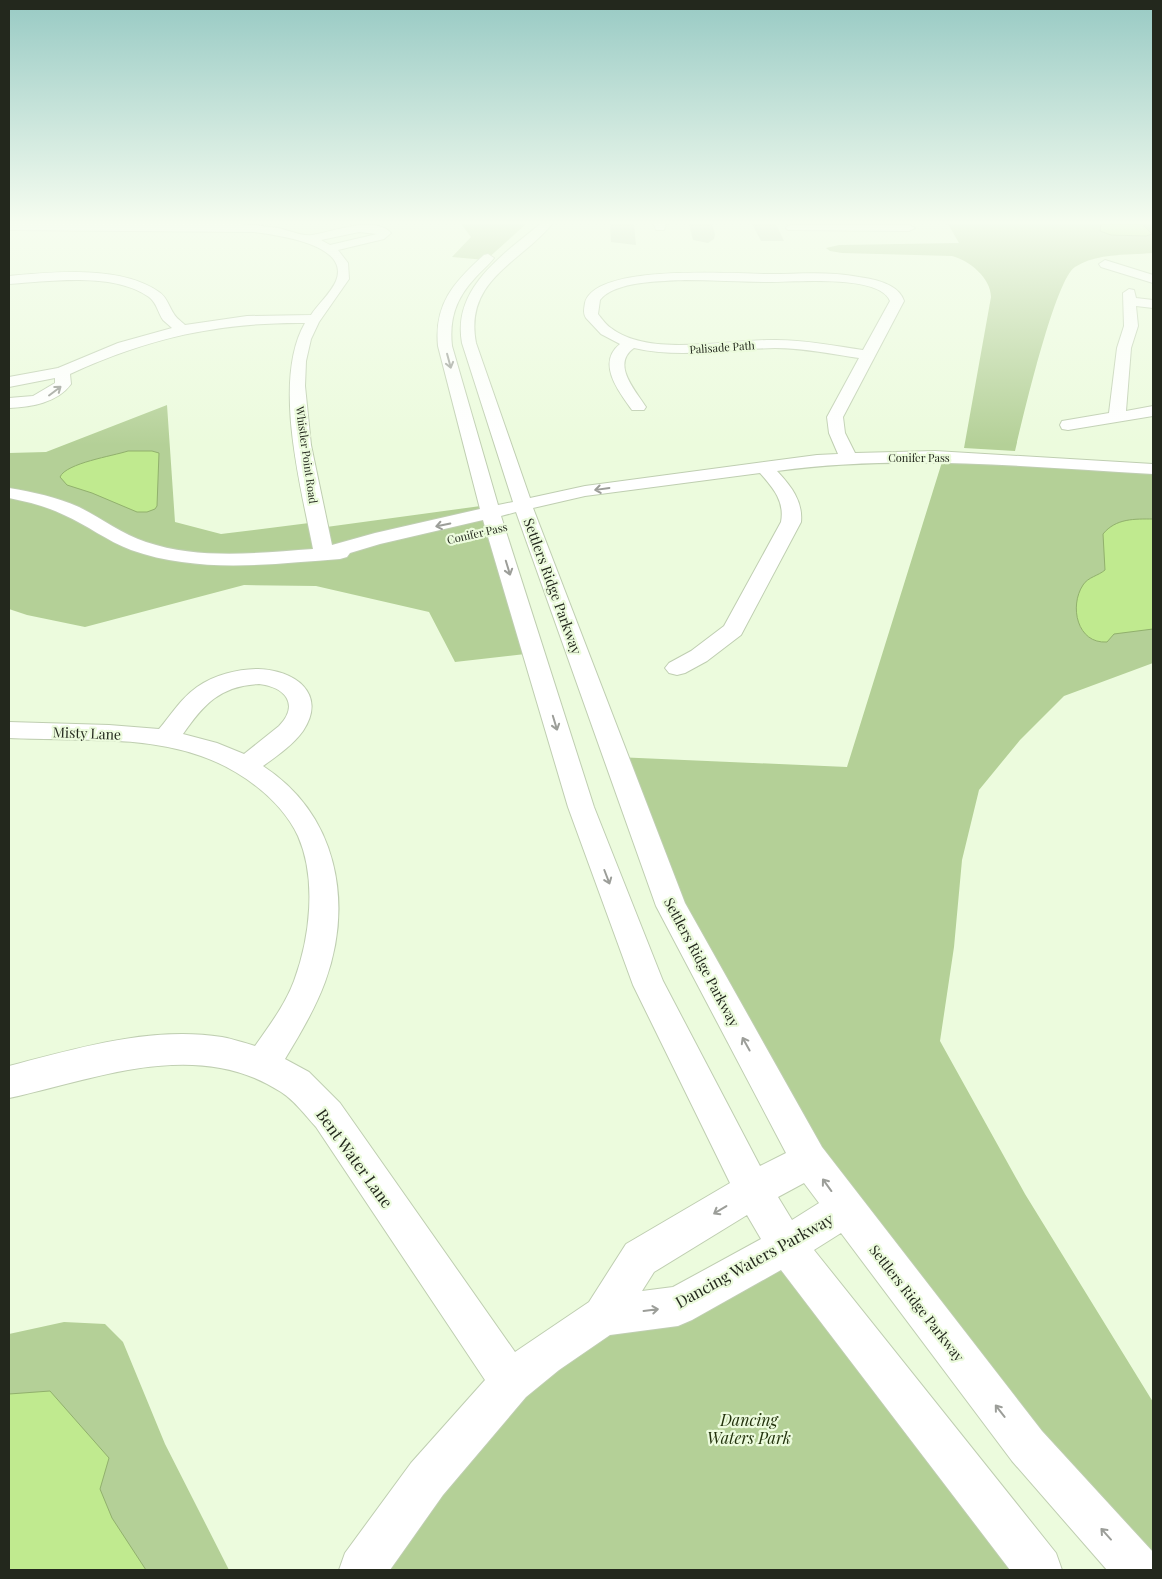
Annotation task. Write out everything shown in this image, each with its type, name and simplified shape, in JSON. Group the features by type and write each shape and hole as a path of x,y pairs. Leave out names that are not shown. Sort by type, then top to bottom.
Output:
{"street":[{"path":"157,298 169,317 180,328"},
{"name":"Whistler Point Road","path":"324,554 309,481 300,422 298,382 300,352 313,319 329,298"},
{"path":"451,298 443,323 445,346 493,521 581,807 645,976 753,1190 786,1246 1039,1570"},
{"name":"Settlers Ridge Parkway","path":"474,298 467,321 469,344 526,513 671,906 809,1160 844,1209 1027,1446 1138,1570"},
{"name":"Palisade Path","path":"594,298 591,315 601,328 632,342 683,350 759,344 794,345 867,355"},
{"name":"Palisade Path","path":"850,458 837,433 835,416 896,301 896,298"},
{"path":"1118,411 1124,348 1131,326 1129,298"},
{"path":"1131,298 1153,304"},
{"path":"9,382 22,378 62,372 103,352 155,334 180,328 254,319 313,319"},
{"path":"632,342 618,352 615,364 617,371 638,407"},
{"path":"9,403 36,401 49,396 64,384 62,372"},
{"path":"1068,425 1118,411 1153,411"},
{"name":"Conifer Pass","path":"9,493 47,502 70,511 140,546 186,557 265,559 415,545 526,513 618,500 685,478 850,458 972,458 1101,468 1153,469"},
{"path":"677,668 699,656 733,630 791,522 793,513 792,503 764,467"},
{"path":"166,738 196,701 206,692 222,684 237,679 255,677 286,683 297,692 301,702 294,726 246,766"},
{"name":"Misty Lane","path":"9,730 166,738 209,749 246,766 281,794 301,818 318,854 323,890 322,927 314,968 298,1010 263,1064"},
{"name":"Bent Water Lane","path":"9,1082 149,1050 188,1049 229,1054 263,1064 294,1081 328,1115 511,1382"},
{"name":"Dancing Waters Parkway","path":"362,1570 427,1479 511,1382 544,1355 603,1316 640,1258 753,1190 809,1160"},
{"name":"Dancing Waters Parkway","path":"603,1316 678,1306 786,1246 844,1209"}],"green space":[{"path":"991,298 1058,298 1040,352 1015,451 964,448"},
{"path":"167,405 175,522 221,534 317,522 319,528 488,505 534,653 455,662 429,612 316,586 244,585 85,627 27,615 9,609 9,453 46,452"},
{"path":"942,462 1153,469 1153,663 1064,696 1020,740 979,790 962,860 954,947 940,1041 1025,1194 1153,1402 1153,1570 1138,1570 1027,1446 844,1209 671,906 616,757 847,767"},
{"name":"Dancing Waters Park","path":"786,1246 1039,1570 363,1570 511,1382"},
{"path":"64,1322 105,1324 123,1342 165,1444 229,1570 9,1570 9,1334"}],"shaded area":[{"path":"128,451 152,451 159,453 157,506 155,509 147,512 137,512 92,493 67,485 60,477 64,472 80,464"},
{"path":"1153,519 1153,629 1114,634 1107,642 1097,641 1089,637 1078,622 1077,603 1085,582 1105,570 1103,534 1114,525 1126,520"},
{"path":"50,1391 109,1458 100,1489 112,1518 146,1570 9,1570 9,1394"}]}
